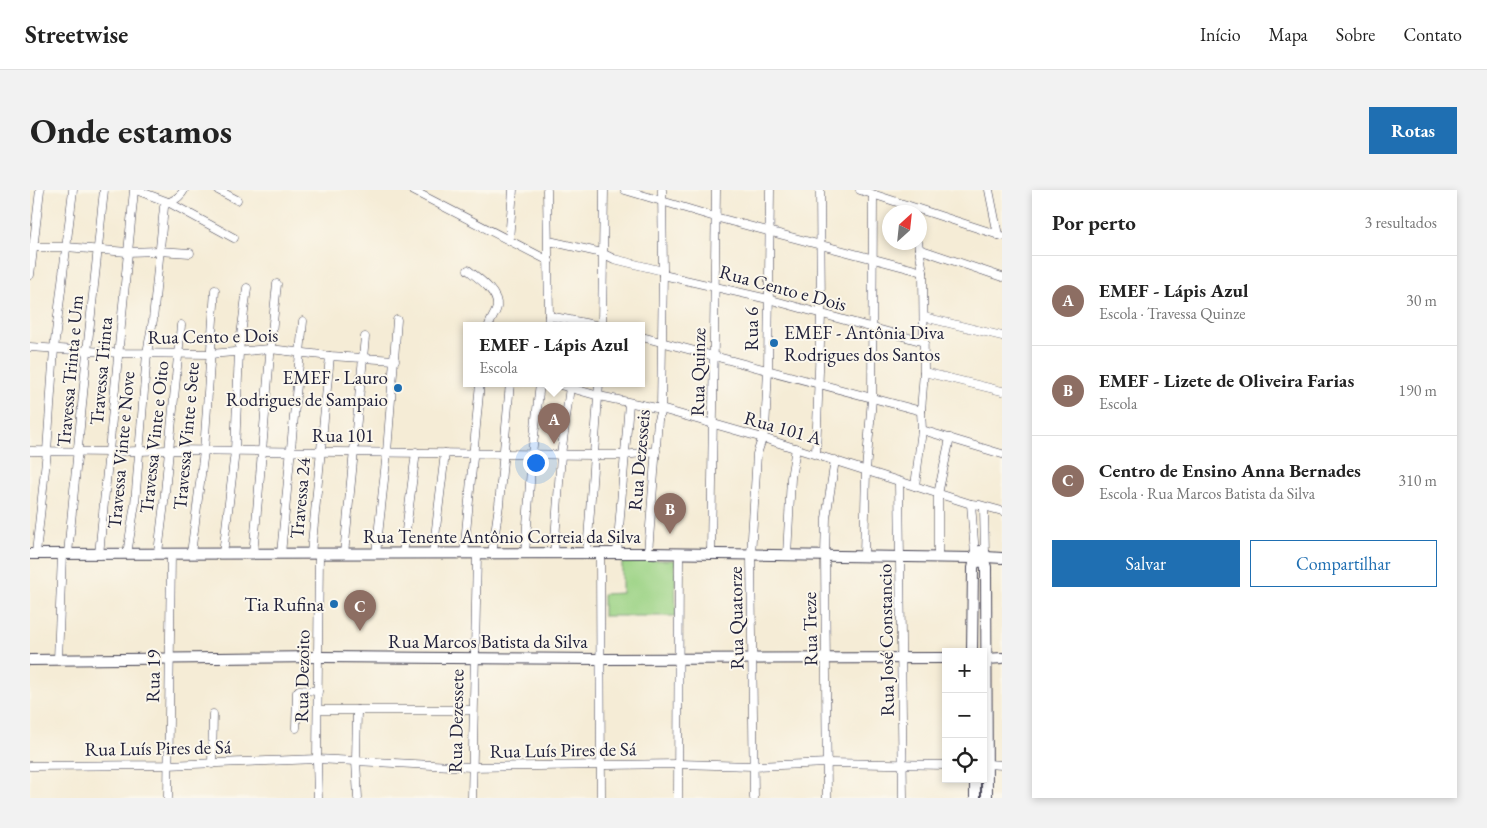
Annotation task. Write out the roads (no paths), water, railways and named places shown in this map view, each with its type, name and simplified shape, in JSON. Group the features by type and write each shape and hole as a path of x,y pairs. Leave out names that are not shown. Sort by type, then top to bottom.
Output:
{"main road":[{"name":"Rua Tenente Antônio Correia da Silva","path":"33,553 99,555 158,553 679,554 1002,558"},
{"path":"972,648 973,568 980,557 986,567 984,648"},
{"path":"987,656 1002,658"},
{"name":"Rua Marcos Batista da Silva","path":"30,660 319,657 601,660 942,658"},
{"path":"985,693 986,738"},
{"path":"975,795 987,795"}],"street":[{"path":"30,275 40,190"},
{"path":"33,553 47,451 54,349 73,190"},
{"name":"Travessa Trinta e Um","path":"58,660 65,554 79,451 104,190"},
{"path":"135,190 168,202 234,238"},
{"name":"Travessa Trinta","path":"99,555 127,252 135,190"},
{"path":"168,202 178,199 184,190"},
{"path":"218,190 237,200"},
{"path":"412,190 549,261"},
{"path":"508,240 513,190"},
{"path":"548,190 549,322"},
{"path":"602,322 604,190"},
{"path":"625,190 715,217 923,272"},
{"name":"Rua Dezesseis","path":"648,554 660,409 663,273 662,190"},
{"name":"Rua Quinze","path":"711,555 716,190"},
{"name":"Rua 6","path":"763,438 768,370 768,231 770,190"},
{"path":"816,454 821,315 820,190"},
{"path":"987,191 1001,238"},
{"path":"864,556 866,470 872,399 872,258 866,192 899,205"},
{"name":"Travessa Vinte e Nove","path":"127,554 135,504 147,353 153,320 164,208 168,202"},
{"path":"927,215 1001,238"},
{"name":"Rua Cento e Dois","path":"549,241 602,253 614,259 663,273 768,299 924,342"},
{"path":"32,247 190,253"},
{"path":"927,249 1002,277"},
{"path":"916,486 922,430 921,411 924,372 923,272 919,250"},
{"path":"468,270 496,297 497,307 490,322"},
{"path":"254,554 277,284"},
{"path":"223,554 235,451 239,352 247,288"},
{"name":"Travessa Vinte e Sete","path":"191,554 204,450 215,290"},
{"path":"550,316 580,322"},
{"path":"924,317 1002,336"},
{"path":"376,554 398,320"},
{"path":"281,554 303,321"},
{"name":"Travessa Vinte e Oito","path":"158,553 181,324"},
{"path":"344,554 365,337"},
{"path":"645,338 921,411"},
{"name":"Rua Cento e Dois","path":"30,347 87,352 210,354 270,349 330,356 395,360"},
{"name":"Travessa 24","path":"315,554 320,452 330,356"},
{"path":"924,372 1002,392"},
{"path":"464,554 480,387"},
{"path":"492,554 500,505 510,387"},
{"path":"525,554 532,454 540,387"},
{"name":"Rua 101 A","path":"567,387 660,409 763,438 938,494 1002,510"},
{"path":"587,554 600,387"},
{"path":"554,554 561,455 570,388"},
{"path":"617,554 628,403"},
{"path":"922,430 1002,454"},
{"name":"Rua Quatorze","path":"754,798 751,555 757,454 763,438"},
{"path":"938,557 938,494 950,438"},
{"path":"787,555 791,478 796,448"},
{"name":"Rua 101","path":"30,451 355,451 503,455 594,455 656,451"},
{"path":"403,554 416,452"},
{"path":"433,554 445,453"},
{"name":"Rua Treze","path":"828,798 825,556 826,518 834,460"},
{"name":"Rua José Constancio","path":"899,482 903,798"},
{"path":"972,504 980,557"},
{"path":"980,557 984,507"},
{"name":"Rua 19","path":"168,798 171,554"},
{"name":"Rua Dezoito","path":"315,554 319,657 318,798"},
{"name":"Rua Dezessete","path":"472,798 472,710 477,554"},
{"path":"600,554 601,798"},
{"path":"678,798 679,554"},
{"path":"296,728 297,692 299,690 318,691"},
{"path":"318,710 472,710"},
{"path":"357,710 356,761 358,798"},
{"path":"212,764 213,714"},
{"name":"Rua Luís Pires de Sá","path":"30,766 212,764 317,759 471,767 678,764 754,766 828,763 942,765"},
{"path":"987,764 1002,764"}],"place":[{"name":"EMEF - Antônia Diva Rodrigues dos Santos","path":"774,343"},
{"name":"EMEF - Lauro Rodrigues de Sampaio","path":"398,388"},
{"name":"EMEF - Lápis Azul","path":"554,444"},
{"name":"EMEF - Lizete de Oliveira Farias","path":"670,534"},
{"name":"Tia Rufina","path":"334,604"},
{"name":"Centro de Ensino Anna Bernades","path":"360,631"}]}
